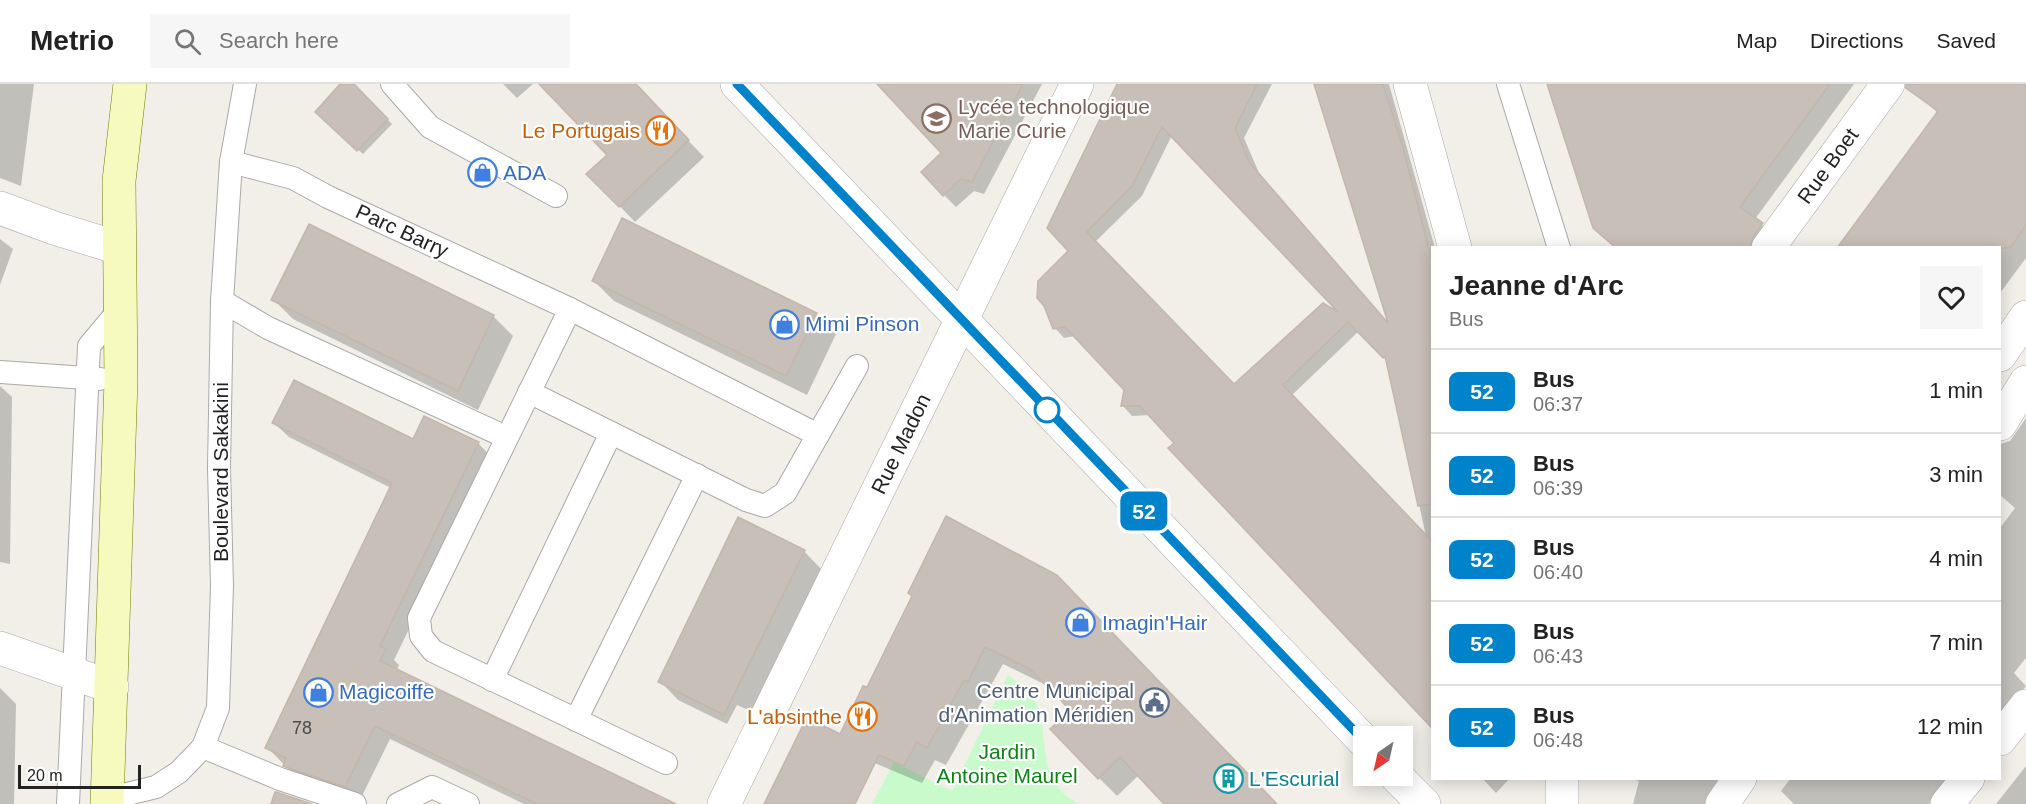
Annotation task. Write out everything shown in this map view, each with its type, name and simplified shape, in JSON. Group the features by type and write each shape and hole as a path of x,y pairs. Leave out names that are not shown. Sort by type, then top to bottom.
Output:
{"main road":[{"name":"Boulevard Sakakini","path":"107,802 121,380 119,181 130,84"}],"street":[{"path":"736,84 1353,730"},
{"name":"Rue Madon","path":"724,804 1077,84"},
{"path":"1410,84 1454,246"},
{"name":"Rue Boet","path":"1769,246 1888,84"},
{"path":"0,208 119,248"},
{"path":"2001,354 2026,317"},
{"path":"2001,422 2026,382"},
{"path":"0,648 112,687"},
{"path":"2001,738 2026,706"},
{"path":"1562,780 1562,804"},
{"path":"1947,804 1966,780"},
{"path":"1406,786 1424,804"}],"lane":[{"name":"Boulevard Sakakini","path":"107,802 156,787 179,772 203,747 218,708 222,586 219,468 222,301 231,162 245,84"},
{"path":"392,84 430,127 556,196"},
{"path":"1508,84 1558,246"},
{"name":"Parc Barry","path":"231,162 293,178 327,197 570,309 818,435"},
{"path":"222,301 268,328 506,437"},
{"path":"68,804 72,674 89,346 120,309"},
{"path":"570,309 419,618 421,636 433,651 666,763"},
{"path":"529,392 746,500 765,506 785,493 857,366"},
{"path":"0,372 121,380"},
{"path":"492,680 611,433"},
{"path":"576,720 697,475"},
{"path":"203,747 280,779 355,804"},
{"path":"398,804 432,787 468,804"}],"green space":[{"name":"Jardin Antoine Maurel","path":"1008,675 1025,688 1035,700 1041,719 1046,760 1050,772 1055,783 1079,804 872,804 894,762 952,791"}],"building":[{"path":"340,84 354,84 388,119 357,151 315,112"},
{"path":"539,84 636,84 689,140 619,207 586,174 607,155"},
{"path":"877,84 1023,84 972,182 961,179 943,196 921,172 941,153"},
{"path":"1117,84 1257,84 1235,128 1249,162 1388,323 1314,84 1383,84 1403,148 1431,257 1431,504 1418,506 1385,356 1383,358 1348,322 1283,385 1431,540 1431,727 1168,448 1174,443 1140,406 1121,406 1124,390 1065,327 1053,329 1044,306 1037,298 1038,281 1068,251 1047,228","holes":["1162,127 1338,312 1323,303 1234,384 1087,232 1132,186"]},
{"path":"1547,84 1830,84 1740,207 1763,223 1753,237 1751,246 1614,246 1593,228"},
{"path":"1906,84 2026,84 2026,225 2010,248 2001,248 2001,246 1838,246 1938,111 1906,88"},
{"path":"622,218 817,313 786,376 592,281"},
{"path":"309,224 494,315 458,391 271,300"},
{"path":"294,380 413,439 424,416 479,442 380,646 386,649 380,661 676,804 537,804 375,726 345,787 283,766 286,758 265,748 392,483 272,423"},
{"path":"946,516 1057,575 1277,804 1164,804 1120,757 1098,779 1050,729 1070,710 1030,669 985,647 968,682 964,680 927,748 917,742 904,766 879,755 855,804 764,804 807,717 840,734 863,686 867,687 912,596 908,593"},
{"path":"738,517 805,550 724,715 658,682"},
{"path":"276,792 312,804 271,804"}],"bus line":[{"name":"52","path":"737,84 1353,729"}],"place":[{"name":"Lycée technologique Marie Curie","path":"937,119"},
{"name":"Le Portugais","path":"661,131"},
{"name":"ADA","path":"482,173"},
{"name":"Mimi Pinson","path":"784,324"},
{"name":"Imagin'Hair","path":"1081,623"},
{"name":"Magicoiffe","path":"318,692"},
{"name":"Centre Municipal d'Animation Méridien","path":"1155,703"},
{"name":"L'absinthe","path":"863,717"},
{"name":"L'Escurial","path":"1228,779"}]}
